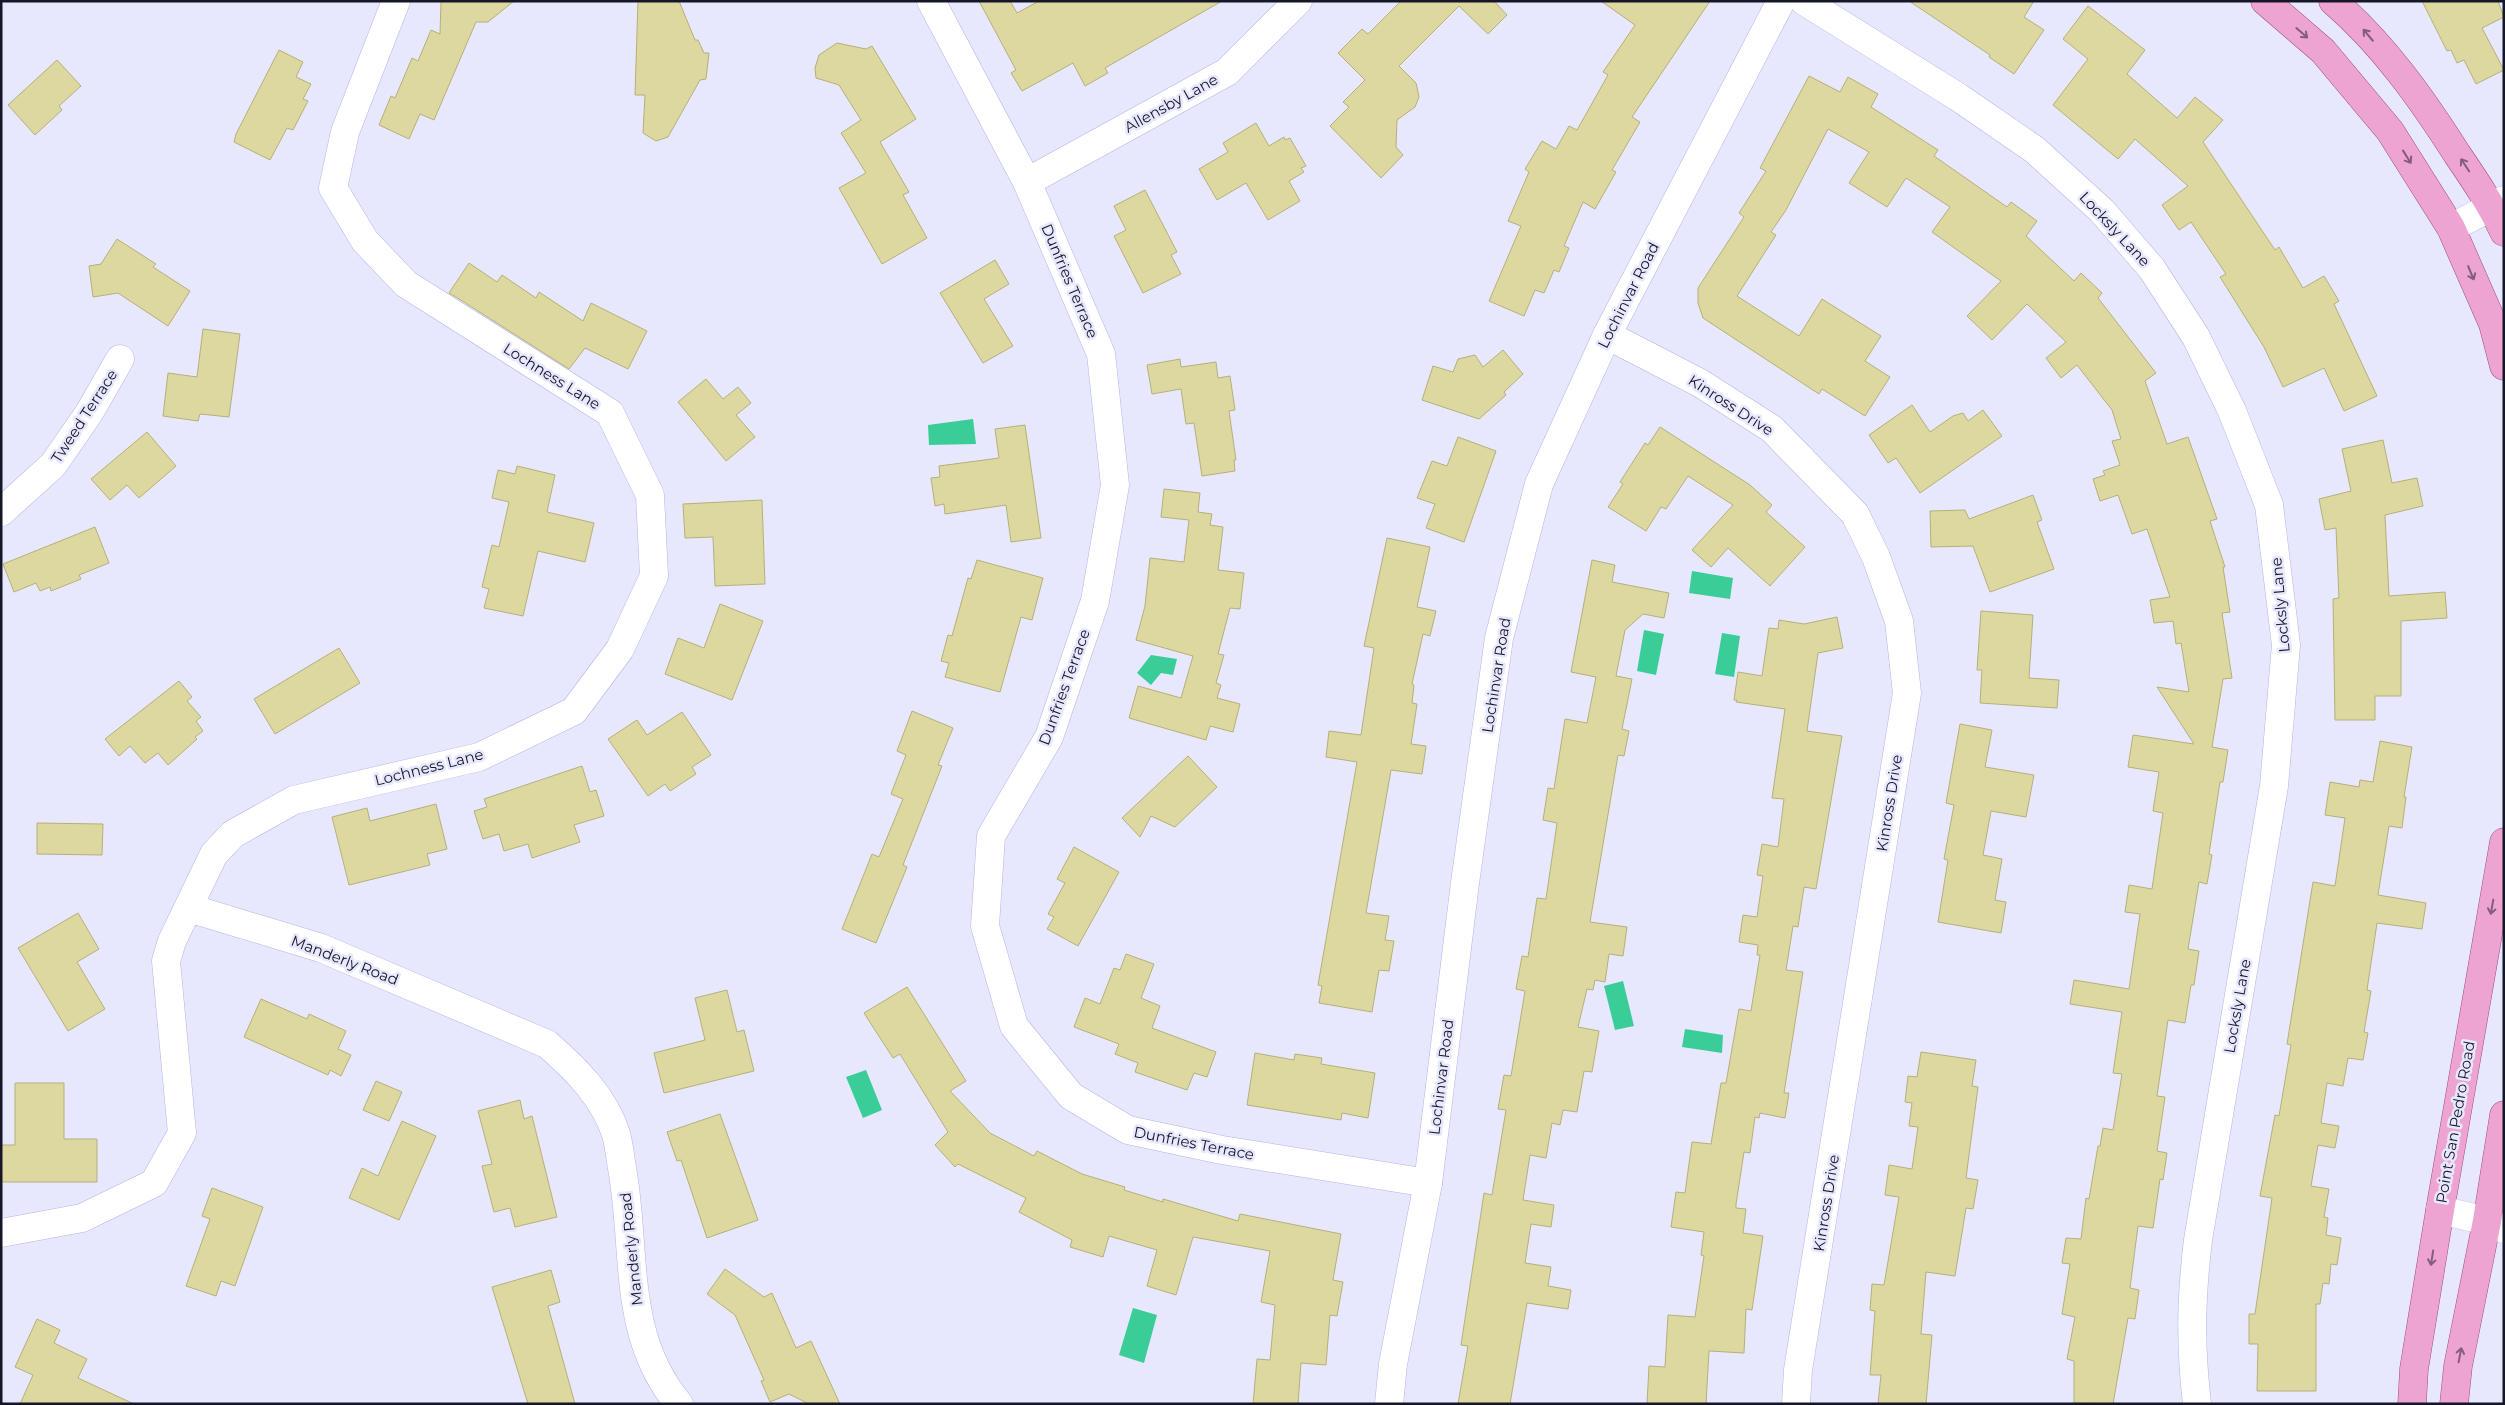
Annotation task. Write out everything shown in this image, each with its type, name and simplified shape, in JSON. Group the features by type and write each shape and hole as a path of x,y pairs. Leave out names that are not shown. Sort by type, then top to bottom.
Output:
{"main road":[{"path":"2265,1 2323,51 2390,131 2451,228 2493,324 2504,366"},
{"path":"2333,1 2355,20 2424,102 2498,203 2504,232"},
{"name":"Point San Pedro Road","path":"2412,1404 2414,1369 2440,1210 2504,842"},
{"path":"2454,1404 2458,1366 2495,1225 2504,1115"}],"street":[{"name":"Lochness Lane","path":"189,908 214,854 226,840 233,834 294,800 479,757 574,711 620,649 654,576 650,495 610,413 406,284 366,241 333,188 345,132 396,1"},
{"name":"Dunfries Terrace","path":"930,1 1027,182 1101,354 1115,485 1095,601 1049,737 991,836 985,926 1014,1026 1071,1096 1128,1130 1222,1150 1428,1183"},
{"name":"Allensby Lane","path":"1027,182 1227,72 1298,1"},
{"name":"Lochinvar Road","path":"1389,1404 1393,1364 1428,1183 1465,883 1499,638 1539,484 1607,335 1781,1"},
{"name":"Locksly Lane","path":"1804,1 1958,97 2035,150 2102,211 2152,269 2196,337 2232,411 2269,505 2286,654 2274,786 2197,1249 2191,1297 2192,1358 2197,1404"},
{"path":"2451,228 2498,203"},
{"name":"Kinross Drive","path":"1607,335 1700,383 1772,429 1813,469 1855,514 1876,557 1899,622 1906,693 1798,1370 1796,1404"},
{"name":"Tweed Terrace","path":"1,512 53,465 89,413 120,359"},
{"path":"1,1233 82,1218 154,1183 182,1133 166,961 172,941 189,908"},
{"name":"Manderly Road","path":"189,908 330,952 548,1044 574,1067 598,1096 616,1134 625,1184 634,1300 643,1340 656,1372 679,1404"},
{"path":"2440,1210 2495,1225"}],"shaded area":[{"path":"973,419 976,444 929,445 928,425"},
{"path":"1692,571 1733,578 1730,599 1689,593"},
{"path":"1644,630 1664,634 1656,675 1637,671"},
{"path":"1722,633 1740,636 1734,677 1715,674"},
{"path":"1151,655 1177,659 1173,675 1161,673 1151,685 1137,673"},
{"path":"1623,981 1634,1026 1615,1030 1604,986"},
{"path":"1685,1029 1723,1035 1722,1053 1682,1047"},
{"path":"866,1070 882,1110 863,1118 846,1077"},
{"path":"1133,1308 1157,1315 1144,1363 1119,1355"}],"building":[{"path":"441,1 514,1 488,22 476,22 434,120 420,114 409,139 379,125 391,96 395,98 412,58 418,61 431,30 440,34"},
{"path":"638,1 679,1 695,40 698,40 704,53 709,53 706,79 700,80 668,137 656,141 643,133 645,95 635,95"},
{"path":"979,1 1010,1 1017,13 1039,1 1222,1 1105,68 1108,73 1085,86 1073,63 1022,91 1011,73 1016,70"},
{"path":"1401,1 1494,1 1507,15 1488,34 1459,6 1399,66 1416,83 1419,97 1415,107 1397,120 1396,147 1403,155 1381,178 1330,126 1349,107 1343,102 1365,80 1338,53 1362,29 1368,34"},
{"path":"1601,1 1710,1 1632,117 1640,122 1612,170 1616,172 1595,209 1583,202 1564,246 1569,248 1559,272 1554,270 1544,293 1535,290 1524,316 1489,301 1521,226 1508,221 1529,172 1525,169 1542,141 1556,149 1569,126 1577,130 1608,75 1603,72 1635,25"},
{"path":"1909,1 2034,1 2024,17 2044,30 2014,74 1989,57 1990,55"},
{"path":"2422,1 2498,1 2504,17 2482,28 2504,70 2476,84 2464,60 2457,63 2451,50 2447,51"},
{"path":"2088,6 2145,50 2127,74 2177,118 2195,97 2223,120 2203,142 2275,250 2279,247 2303,288 2324,276 2339,301 2334,304 2377,396 2344,411 2324,368 2283,387 2264,347 2220,277 2226,274 2191,222 2179,230 2162,205 2188,186 2135,139 2118,159 2053,105 2088,59 2063,39"},
{"path":"837,43 866,49 872,46 916,119 880,142 909,192 903,195 927,238 882,264 839,188 866,173 841,133 861,120 839,85 816,78 815,68 819,55"},
{"path":"279,50 303,62 296,77 311,84 303,99 308,101 293,130 287,128 270,160 234,142 236,134"},
{"path":"57,60 81,86 59,106 62,110 35,135 8,105"},
{"path":"1809,76 1840,92 1848,77 1878,94 1871,107 1938,150 1934,156 2007,207 2011,202 2037,221 2026,236 2074,281 2081,273 2102,293 2098,298 2156,373 2145,381 2167,444 2188,437 2217,519 2210,521 2225,567 2223,567 2230,612 2222,613 2232,678 2223,679 2212,747 2228,750 2223,782 2220,782 2209,854 2212,855 2207,884 2199,882 2188,949 2199,951 2194,985 2191,985 2185,1023 2168,1020 2157,1096 2165,1097 2157,1151 2167,1153 2163,1180 2160,1179 2153,1228 2138,1226 2130,1288 2139,1290 2135,1319 2128,1318 2113,1404 2074,1403 2074,1361 2067,1359 2075,1317 2062,1314 2070,1264 2062,1263 2066,1238 2081,1239 2086,1198 2089,1199 2103,1128 2113,1130 2122,1074 2113,1073 2122,1012 2070,1004 2074,980 2129,989 2140,914 2125,912 2129,885 2152,889 2163,813 2153,811 2159,772 2128,767 2133,735 2194,744 2157,687 2189,692 2181,643 2176,644 2173,621 2154,623 2150,600 2170,597 2147,529 2132,534 2118,495 2100,501 2093,479 2105,475 2103,471 2120,465 2112,441 2121,439 2112,410 2077,365 2061,378 2046,358 2066,342 2027,304 1992,340 1967,316 2001,281 1932,232 1950,207 1906,178 1887,207 1849,183 1869,152 1828,129 1786,210 1771,232 1776,235 1737,296 1799,336 1822,299 1881,336 1865,361 1890,377 1865,416 1822,389 1819,394 1703,318 1698,303 1698,288 1744,217 1739,213 1766,171 1760,168"},
{"path":"1256,123 1269,146 1284,137 1285,140 1290,138 1306,166 1301,168 1304,172 1289,181 1300,201 1268,220 1246,183 1217,200 1199,169 1228,152 1223,143"},
{"path":"1145,190 1177,252 1171,255 1181,274 1143,293 1114,236 1126,230 1114,206"},
{"path":"117,239 156,264 153,267 190,291 168,326 118,293 93,297 89,266 101,264"},
{"path":"995,260 1009,284 984,299 1013,346 983,363 940,293"},
{"path":"469,263 497,282 502,275 536,298 539,292 583,321 591,303 647,331 628,369 585,348 569,369 449,293"},
{"path":"203,329 240,334 229,417 200,414 198,421 163,416 168,373 197,377"},
{"path":"1503,350 1523,374 1504,392 1506,395 1479,419 1422,400 1433,366 1453,372 1458,359 1475,355 1483,367"},
{"path":"1180,359 1181,367 1216,362 1218,378 1230,376 1235,410 1229,411 1236,460 1234,460 1235,471 1202,476 1194,423 1186,424 1181,389 1152,394 1147,365"},
{"path":"706,379 723,399 738,387 751,403 736,415 755,437 726,461 678,402"},
{"path":"1912,405 1930,432 1953,416 1963,413 1968,421 1983,410 2002,436 1920,493 1896,458 1888,463 1869,435"},
{"path":"1025,425 1041,538 1011,542 1006,505 945,514 944,504 935,506 931,478 940,477 939,466 999,458 995,429"},
{"path":"1660,427 1750,485 1772,505 1766,512 1805,547 1770,586 1728,548 1711,567 1692,550 1733,505 1688,476 1666,509 1661,507 1646,531 1608,507 1623,484 1620,482 1645,443 1648,445"},
{"path":"147,432 176,466 139,498 127,485 110,500 91,479"},
{"path":"1458,437 1496,451 1464,542 1426,528 1435,504 1417,498 1432,461 1447,466"},
{"path":"2383,440 2392,483 2417,478 2423,506 2385,515 2389,596 2445,592 2447,618 2401,621 2401,696 2375,696 2375,720 2335,720 2333,599 2339,598 2336,528 2325,530 2319,499 2351,491 2342,449"},
{"path":"517,466 555,475 547,512 594,523 585,562 538,551 523,616 484,608 489,589 482,587 492,545 499,547 509,502 492,498 498,470 515,474"},
{"path":"1164,489 1200,493 1198,512 1212,514 1210,525 1223,527 1218,570 1244,573 1240,609 1230,608 1218,654 1224,655 1216,683 1221,685 1217,698 1240,704 1233,732 1210,726 1206,740 1129,718 1138,686 1181,698 1193,656 1136,640 1145,606 1150,558 1184,562 1189,520 1161,517"},
{"path":"2033,495 2042,520 2037,522 2054,569 1990,592 1973,546 1931,547 1930,511 1965,510 1969,519"},
{"path":"762,500 765,584 715,586 713,537 685,538 683,504"},
{"path":"95,527 109,563 79,575 81,579 51,591 50,587 40,591 36,583 14,592 3,564"},
{"path":"1387,538 1430,547 1417,607 1436,611 1430,636 1423,634 1412,684 1414,685 1412,703 1417,704 1411,744 1426,746 1422,774 1391,770 1366,913 1389,916 1385,940 1394,941 1389,971 1379,970 1372,1012 1319,1003 1322,986 1318,985 1357,762 1326,757 1329,731 1361,735 1374,648 1364,646"},
{"path":"977,560 1043,578 1032,620 1021,617 1000,692 945,677 949,663 941,661 948,635 952,636 968,578 971,579"},
{"path":"1592,560 1615,565 1612,582 1669,593 1664,618 1643,614 1625,630 1616,676 1632,679 1622,729 1629,731 1624,756 1618,755 1590,922 1627,927 1623,956 1609,954 1605,982 1595,980 1593,990 1587,989 1578,1027 1599,1031 1592,1072 1584,1071 1577,1112 1563,1110 1560,1125 1552,1123 1546,1158 1530,1155 1523,1200 1554,1205 1551,1227 1531,1224 1525,1263 1551,1267 1548,1286 1571,1290 1568,1309 1527,1303 1510,1404 1458,1404 1468,1346 1461,1345 1484,1193 1492,1195 1506,1110 1498,1109 1504,1075 1511,1076 1525,991 1516,989 1522,956 1528,957 1537,898 1546,899 1557,823 1543,820 1548,788 1554,789 1565,719 1587,723 1596,677 1571,672"},
{"path":"720,604 763,621 732,700 665,674 678,638 704,648"},
{"path":"1981,611 2033,615 2029,678 2059,680 2057,708 1980,703 1982,670 1977,670"},
{"path":"1837,617 1843,648 1818,653 1807,731 1842,736 1816,889 1804,887 1798,927 1793,926 1786,970 1803,972 1784,1093 1789,1093 1785,1118 1760,1113 1759,1118 1755,1117 1750,1153 1744,1152 1736,1204 1736,1208 1746,1209 1743,1233 1763,1236 1752,1310 1746,1309 1744,1353 1709,1351 1706,1404 1647,1404 1649,1366 1665,1367 1668,1315 1695,1317 1704,1256 1701,1255 1704,1232 1671,1227 1676,1192 1685,1193 1692,1142 1711,1144 1721,1083 1726,1083 1739,1009 1751,1011 1760,955 1757,955 1758,945 1739,942 1743,915 1757,917 1763,876 1757,875 1762,844 1778,847 1784,799 1772,798 1785,709 1736,702 1737,700 1734,700 1738,672 1762,676 1769,628 1778,629 1779,620 1804,624"},
{"path":"339,648 360,683 275,734 254,699"},
{"path":"179,681 192,697 187,701 201,717 196,721 203,731 195,737 197,739 168,765 158,753 145,763 130,746 119,756 105,739"},
{"path":"912,711 953,728 938,765 942,766 903,865 907,867 876,943 842,929 872,854 879,857 903,799 891,794 906,755 897,751"},
{"path":"682,712 711,755 692,767 696,774 670,791 665,784 648,796 608,739 637,720 647,735"},
{"path":"1960,724 1992,730 1985,767 2034,775 2026,817 1991,811 1983,855 2002,859 1995,900 2006,902 2001,933 1938,922 1948,860 1944,859 1954,805 1946,803"},
{"path":"2380,741 2412,747 2404,797 2406,797 2402,828 2389,826 2378,895 2426,903 2422,929 2377,923 2367,990 2371,991 2364,1032 2368,1033 2363,1060 2348,1058 2343,1086 2327,1083 2321,1123 2339,1126 2335,1148 2318,1145 2311,1186 2329,1189 2324,1217 2328,1218 2326,1235 2341,1238 2337,1265 2331,1264 2329,1284 2323,1283 2320,1304 2316,1304 2316,1391 2257,1391 2258,1344 2249,1344 2249,1314 2255,1314 2272,1198 2260,1196 2275,1115 2279,1116 2291,1045 2287,1044 2313,882 2335,886 2345,818 2325,815 2330,782 2359,787 2360,780 2373,782"},
{"path":"1188,756 1217,787 1175,827 1151,816 1140,837 1122,818"},
{"path":"582,766 590,792 596,790 604,816 574,825 580,842 532,858 528,844 504,851 499,834 483,839 474,811 487,807 484,799"},
{"path":"436,804 447,849 427,854 430,865 349,885 332,817 367,808 370,821"},
{"path":"37,823 103,824 102,855 37,854"},
{"path":"1074,847 1119,872 1078,946 1047,929 1054,917 1048,914 1065,883 1057,879"},
{"path":"78,913 99,949 77,962 105,1009 68,1031 18,948"},
{"path":"1126,954 1154,964 1141,998 1160,1006 1152,1028 1216,1052 1207,1077 1194,1073 1187,1090 1135,1072 1138,1063 1115,1054 1119,1044 1074,1027 1085,998 1100,1004 1114,968 1120,970"},
{"path":"907,987 966,1081 950,1091 990,1133 1034,1156 1037,1151 1082,1174 1125,1187 1124,1190 1163,1202 1163,1199 1238,1221 1240,1214 1341,1234 1333,1280 1343,1282 1337,1316 1330,1315 1326,1365 1301,1363 1298,1404 1253,1404 1257,1359 1270,1360 1275,1305 1261,1302 1270,1251 1193,1237 1176,1295 1147,1286 1157,1250 1109,1236 1103,1257 1070,1247 1072,1240 1019,1212 1026,1198 958,1164 955,1167 935,1145 948,1132 900,1054 893,1058 864,1013"},
{"path":"727,990 737,1032 744,1030 754,1071 664,1093 654,1053 705,1040 695,998"},
{"path":"261,999 307,1019 309,1014 346,1031 338,1049 351,1055 341,1076 330,1070 328,1075 244,1037"},
{"path":"1921,1052 1976,1060 1972,1086 1978,1087 1966,1178 1978,1180 1973,1209 1966,1208 1955,1276 1926,1272 1921,1334 1932,1335 1926,1404 1878,1404 1881,1375 1870,1375 1875,1311 1870,1310 1872,1284 1884,1285 1899,1197 1885,1195 1889,1165 1912,1169 1918,1127 1909,1126 1912,1103 1905,1102 1908,1076 1917,1077"},
{"path":"1255,1053 1294,1060 1295,1054 1322,1058 1321,1064 1375,1073 1368,1118 1342,1113 1341,1120 1247,1105"},
{"path":"376,1081 402,1092 389,1121 363,1110"},
{"path":"15,1083 64,1083 64,1139 97,1139 97,1182 1,1182 1,1145 15,1145"},
{"path":"520,1100 524,1119 532,1116 557,1217 515,1227 510,1208 494,1212 482,1166 492,1164 478,1111"},
{"path":"720,1114 758,1220 707,1238 681,1160 677,1161 667,1132"},
{"path":"402,1121 436,1136 399,1220 349,1198 362,1168 378,1176"},
{"path":"212,1188 263,1207 235,1286 221,1281 216,1296 186,1286 210,1219 202,1216"},
{"path":"725,1269 764,1297 772,1293 796,1348 811,1341 840,1404 809,1404 789,1394 770,1402 761,1381 764,1380 735,1315 707,1294"},
{"path":"551,1270 560,1302 548,1306 575,1404 528,1404 492,1287"},
{"path":"37,1319 60,1330 54,1343 87,1359 78,1378 134,1404 20,1404 33,1375 15,1367"}]}
